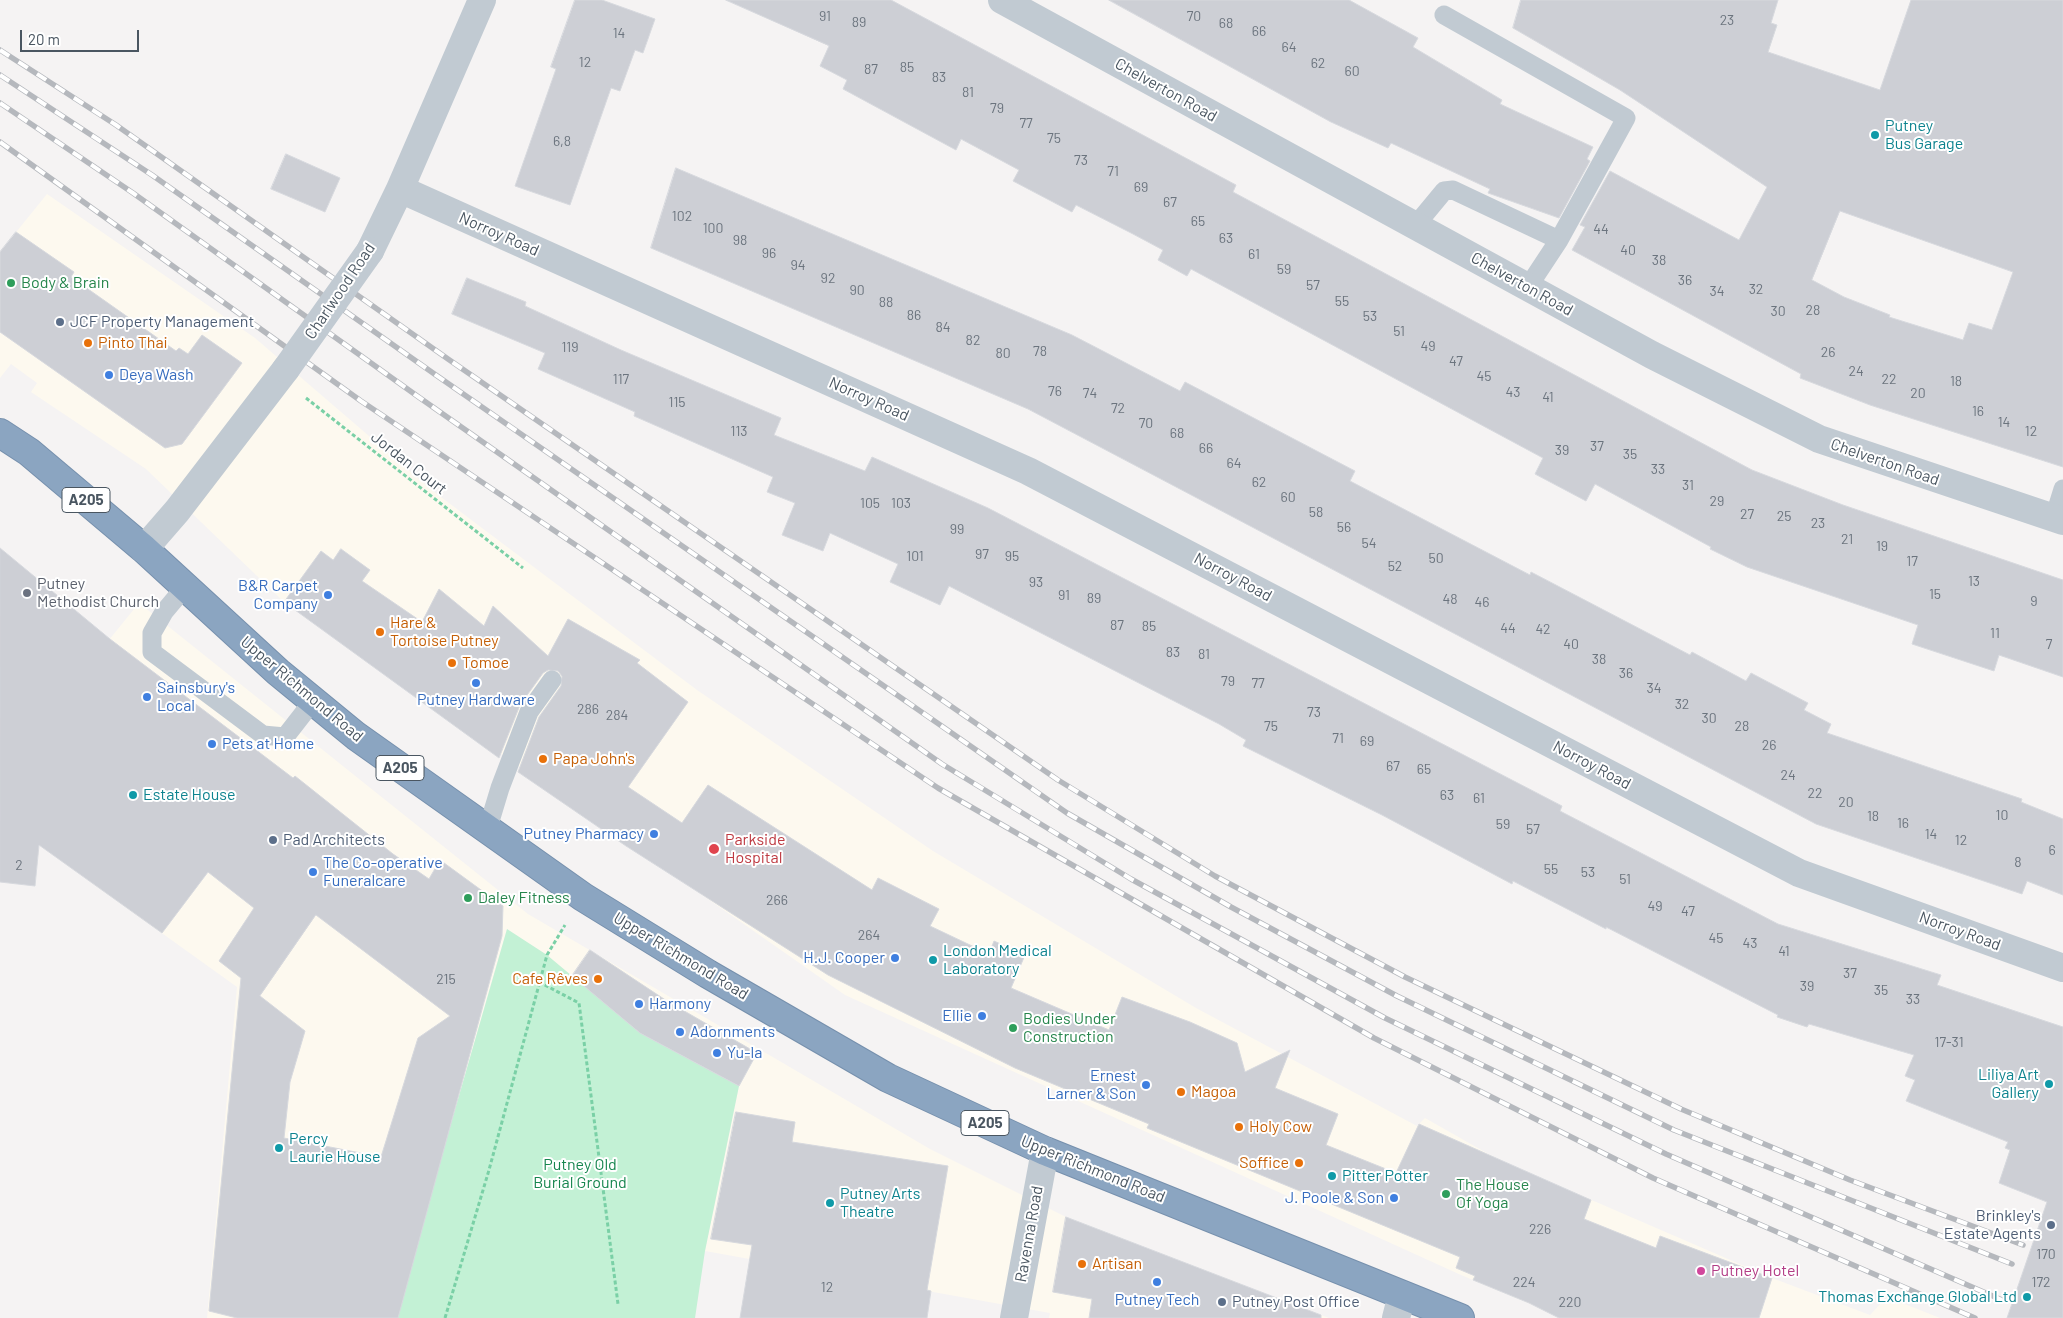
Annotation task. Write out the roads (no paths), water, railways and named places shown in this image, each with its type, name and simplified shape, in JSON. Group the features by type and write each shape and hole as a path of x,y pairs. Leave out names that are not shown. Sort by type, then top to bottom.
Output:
{"highway":[{"name":"Upper Richmond Road","path":"0,433 29,452 144,548 313,701 356,736 487,831 583,897 708,974 888,1078 1045,1151 1399,1307 1460,1318"}],"street":[{"name":"Charlwood Road","path":"144,548 168,523 283,373 370,251 400,188 482,0"},
{"name":"Chelverton Road","path":"1002,0 1652,354 1819,440 2058,520"},
{"name":"Norroy Road","path":"400,188 1028,471 1799,872 2063,968"},
{"name":"Ravenna Road","path":"1014,1318 1045,1151"}],"lane":[{"path":"1444,15 1626,118 1558,240 1528,287"},
{"path":"1415,226 1444,191 1453,190 1558,240"},
{"path":"2058,520 2063,489"},
{"path":"185,587 164,612 152,633 152,652 263,735 285,737 313,701"},
{"path":"487,831 529,712 552,680"}],"railway":[{"path":"0,50 116,125 448,359 1058,780 1215,876 1405,977 1681,1109 1850,1180 2023,1245"},
{"path":"0,75 152,175 433,373 1067,813 1231,907 1397,996 1674,1130 2012,1264"},
{"path":"0,103 133,193 420,398 942,764 1131,879 1385,1018 1666,1154 2002,1300"},
{"path":"0,142 361,401 938,788 1374,1038 1653,1178 1975,1318"}],"place":[{"name":"Putney Bus Garage","path":"1875,135"},
{"name":"Body & Brain","path":"11,283"},
{"name":"JCF Property Management","path":"60,322"},
{"name":"Pinto Thai","path":"88,343"},
{"name":"Deya Wash","path":"109,375"},
{"name":"Putney Methodist Church","path":"27,593"},
{"name":"B&R Carpet Company","path":"328,595"},
{"name":"Hare & Tortoise Putney","path":"380,632"},
{"name":"Tomoe","path":"452,663"},
{"name":"Putney Hardware","path":"476,683"},
{"name":"Sainsbury's Local","path":"147,697"},
{"name":"Pets at Home","path":"212,744"},
{"name":"Papa John's","path":"543,759"},
{"name":"Estate House","path":"133,795"},
{"name":"Putney Pharmacy","path":"654,834"},
{"name":"Pad Architects","path":"273,840"},
{"name":"Parkside Hospital","path":"714,849"},
{"name":"The Co-operative Funeralcare","path":"313,872"},
{"name":"Daley Fitness","path":"468,898"},
{"name":"H.J. Cooper","path":"895,958"},
{"name":"London Medical Laboratory","path":"933,960"},
{"name":"Cafe Rêves","path":"598,979"},
{"name":"Harmony","path":"639,1004"},
{"name":"Ellie","path":"982,1016"},
{"name":"Bodies Under Construction","path":"1013,1028"},
{"name":"Adornments","path":"680,1032"},
{"name":"Yu-la","path":"717,1053"},
{"name":"Liliya Art Gallery","path":"2049,1084"},
{"name":"Ernest Larner & Son","path":"1146,1085"},
{"name":"Magoa","path":"1181,1092"},
{"name":"Holy Cow","path":"1239,1127"},
{"name":"Percy Laurie House","path":"279,1148"},
{"name":"Soffice","path":"1299,1163"},
{"name":"Pitter Potter","path":"1332,1176"},
{"name":"The House Of Yoga","path":"1446,1194"},
{"name":"J. Poole & Son","path":"1394,1198"},
{"name":"Putney Arts Theatre","path":"830,1203"},
{"name":"Brinkley's Estate Agents","path":"2051,1225"},
{"name":"Artisan","path":"1082,1264"},
{"name":"Putney Hotel","path":"1701,1271"},
{"name":"Putney Tech","path":"1157,1282"},
{"name":"Thomas Exchange Global Ltd","path":"2027,1297"},
{"name":"Putney Post Office","path":"1222,1302"}],"park label":[{"name":"Putney Old Burial Ground","path":"580,1174"}]}
